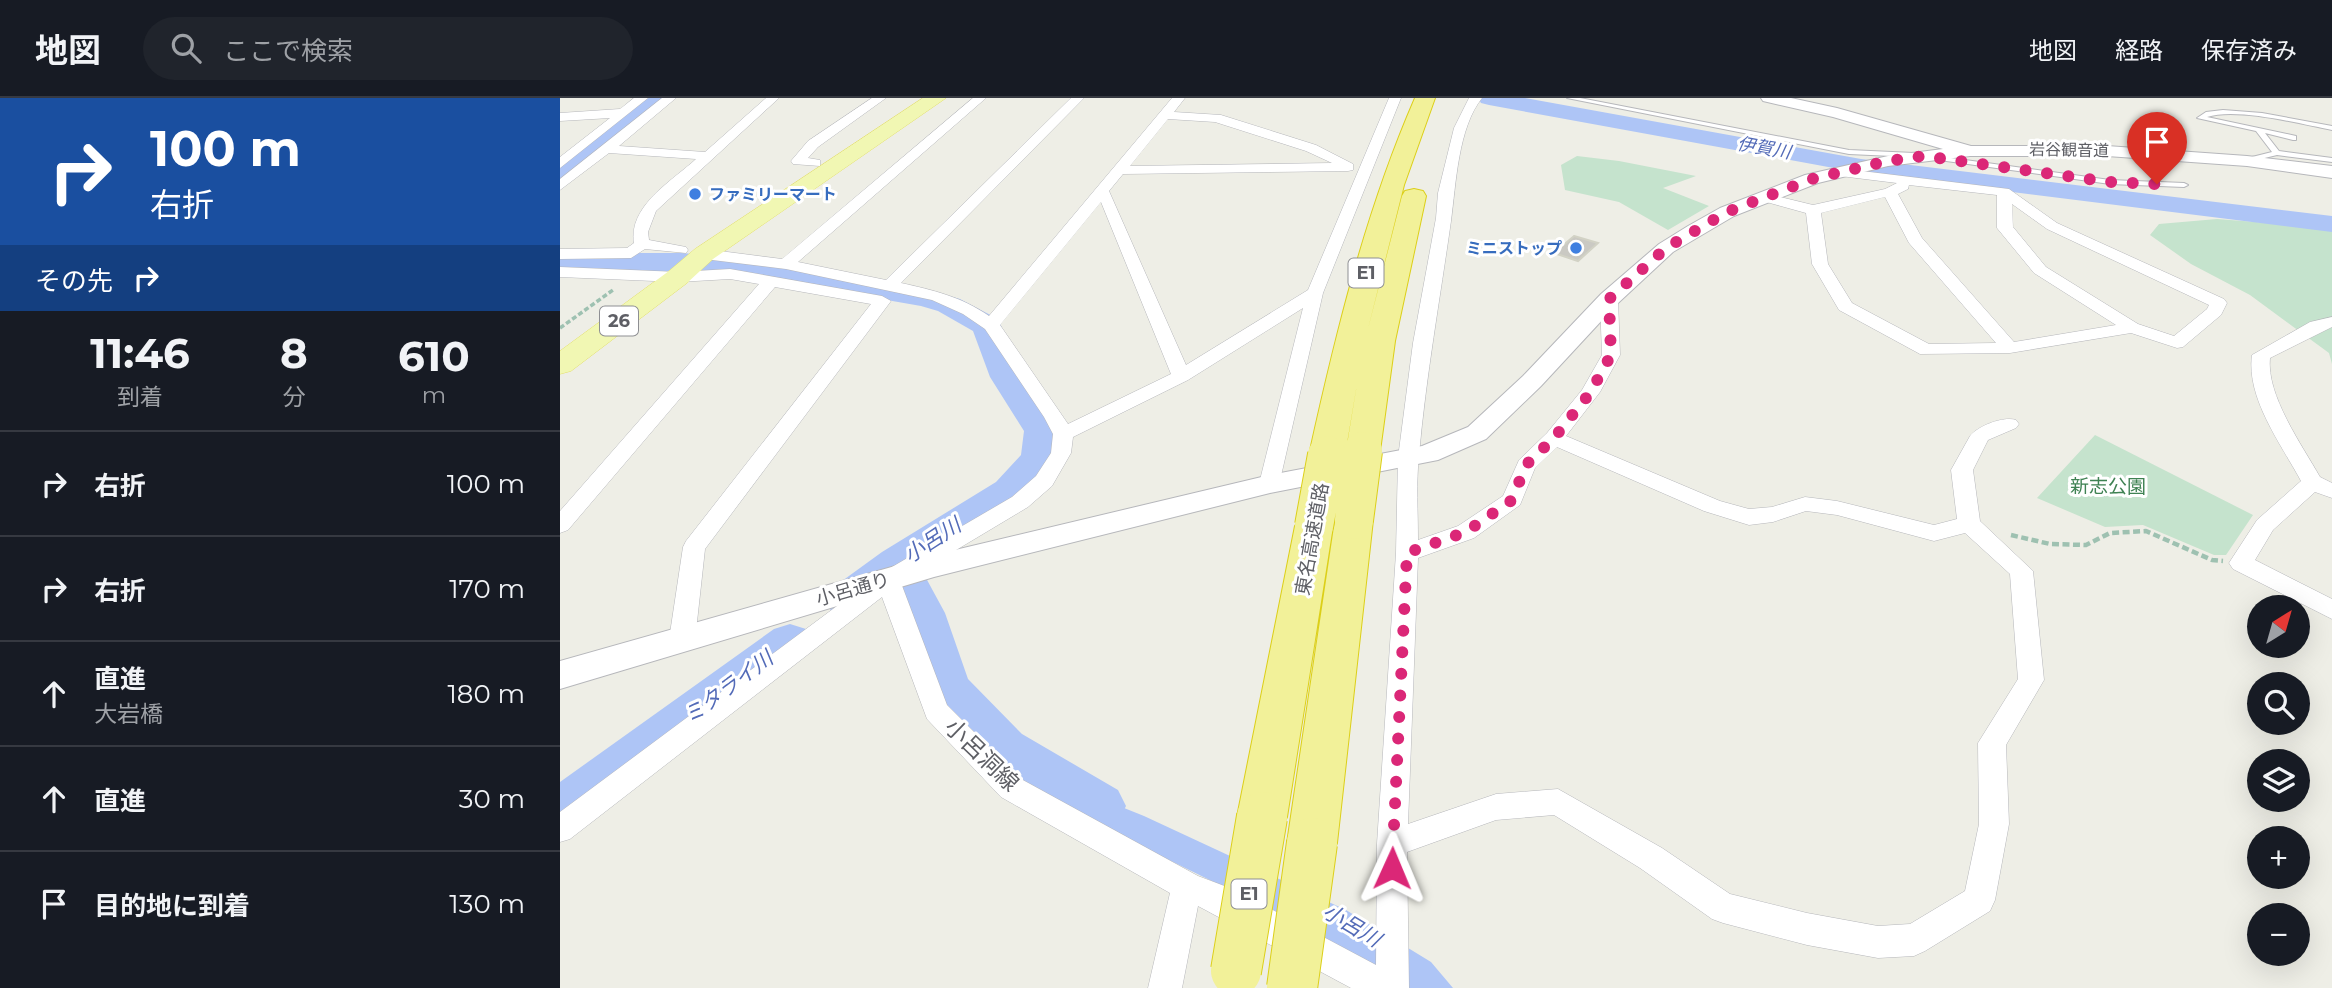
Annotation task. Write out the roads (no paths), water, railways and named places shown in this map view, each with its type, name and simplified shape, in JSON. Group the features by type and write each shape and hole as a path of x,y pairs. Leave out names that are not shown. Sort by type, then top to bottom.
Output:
{"highway":[{"name":"東名高速道路","path":"1292,988 1312,843 1334,523 1327,455 1373,241 1402,149 1425,98"},
{"name":"東名高速道路","path":"1234,980 1262,817 1334,523 1363,451 1380,341 1401,242 1426,150 1465,99"}],"main road":[{"name":"26","path":"560,365 687,260 815,163 911,98"},
{"name":"26","path":"560,340 640,276 687,260 936,98"}],"street":[{"path":"560,164 642,98"},
{"path":"560,186 670,98"},
{"path":"642,244 640,232 649,209 773,98"},
{"path":"815,163 798,161 813,145 880,98"},
{"path":"786,264 980,98"},
{"path":"888,287 1078,98"},
{"path":"991,325 1179,98"},
{"path":"1270,484 1315,293 1355,171 1395,98"},
{"name":"岩谷観音道","path":"1769,98 1837,113 1970,151 2107,151 2247,161 2332,172"},
{"path":"1392,988 1392,844 1407,553 1408,458 1422,343 1444,218 1445,192 1461,128 1465,99"},
{"path":"560,117 624,113"},
{"path":"1164,115 1216,118 1311,148 1355,171"},
{"path":"606,149 708,156"},
{"name":"小呂通り","path":"560,676 934,566 1270,484 1428,454 1477,433 1532,381 1609,299 1666,248 1727,212 1841,171 1888,161 1970,151"},
{"path":"1121,170 1355,171"},
{"path":"1841,171 2004,192 2052,226 2218,303 2216,311 2177,343 2132,328 2040,270 2005,228 2004,192"},
{"path":"1764,197 1812,210 1889,191 1916,180"},
{"path":"1889,191 1915,240 2010,348"},
{"path":"1102,192 1181,376"},
{"path":"1812,210 1820,264 1845,306 1926,350 2010,348 2132,328"},
{"path":"642,244 730,274 882,302 694,547 682,640"},
{"path":"560,254 631,253 642,244"},
{"path":"560,829 888,580 1020,502 1044,481 1061,453 1063,434 991,325 969,310 937,296 786,264 687,260"},
{"path":"560,272 640,276"},
{"path":"560,525 772,280"},
{"path":"1063,434 1181,376 1315,293"},
{"path":"1407,553 1466,532 1512,500 1526,465 1554,438 1590,393 1611,355 1609,299"},
{"path":"2332,322 2316,326 2261,355 2259,371 2271,406 2322,487 2265,525 2241,563 2332,610"},
{"path":"1392,844 1496,807 1558,802 1651,858 1723,908 1807,929 1878,942 1914,940 1979,900 1994,824 1992,743 2031,680 2021,570 1969,524 1962,470 1980,436 2009,424"},
{"path":"1554,438 1712,506 1749,517 1805,504 1837,508 1934,533 1969,524"},
{"name":"小呂洞線","path":"888,580 936,711 1011,788 1187,886 1224,901 1343,964 1382,988"},
{"path":"1165,988 1187,886"}],"lane":[{"path":"1570,98 1849,152 1923,156 2110,182 2183,185"},
{"path":"2293,138 2200,118 2211,111 2332,128"},
{"path":"2258,129 2277,153"},
{"path":"2247,161 2277,153 2332,160"}],"water":[{"path":"960,712 1017,765 1144,816 1346,910 1431,962 1453,988 1403,988 1226,888 977,766 939,724"}],"waterway":[{"name":"小呂川","path":"560,172 658,98"},
{"name":"伊賀川","path":"1489,98 1861,166 2332,224"},
{"name":"小呂川","path":"560,262 681,262 749,267 925,298 949,305 987,326 1007,377 1042,431 1039,456 1009,491 897,562"},
{"name":"ミタライ川","path":"846,600 897,562"},
{"name":"小呂川","path":"897,562 923,613 949,689 1005,749 1100,806"},
{"name":"ミタライ川","path":"560,811 790,641"}],"place":[{"name":"ファミリーマート","path":"695,194"},
{"name":"ミニストップ","path":"1576,248"}],"park label":[{"name":"新志公園","path":"2108,486"}]}
